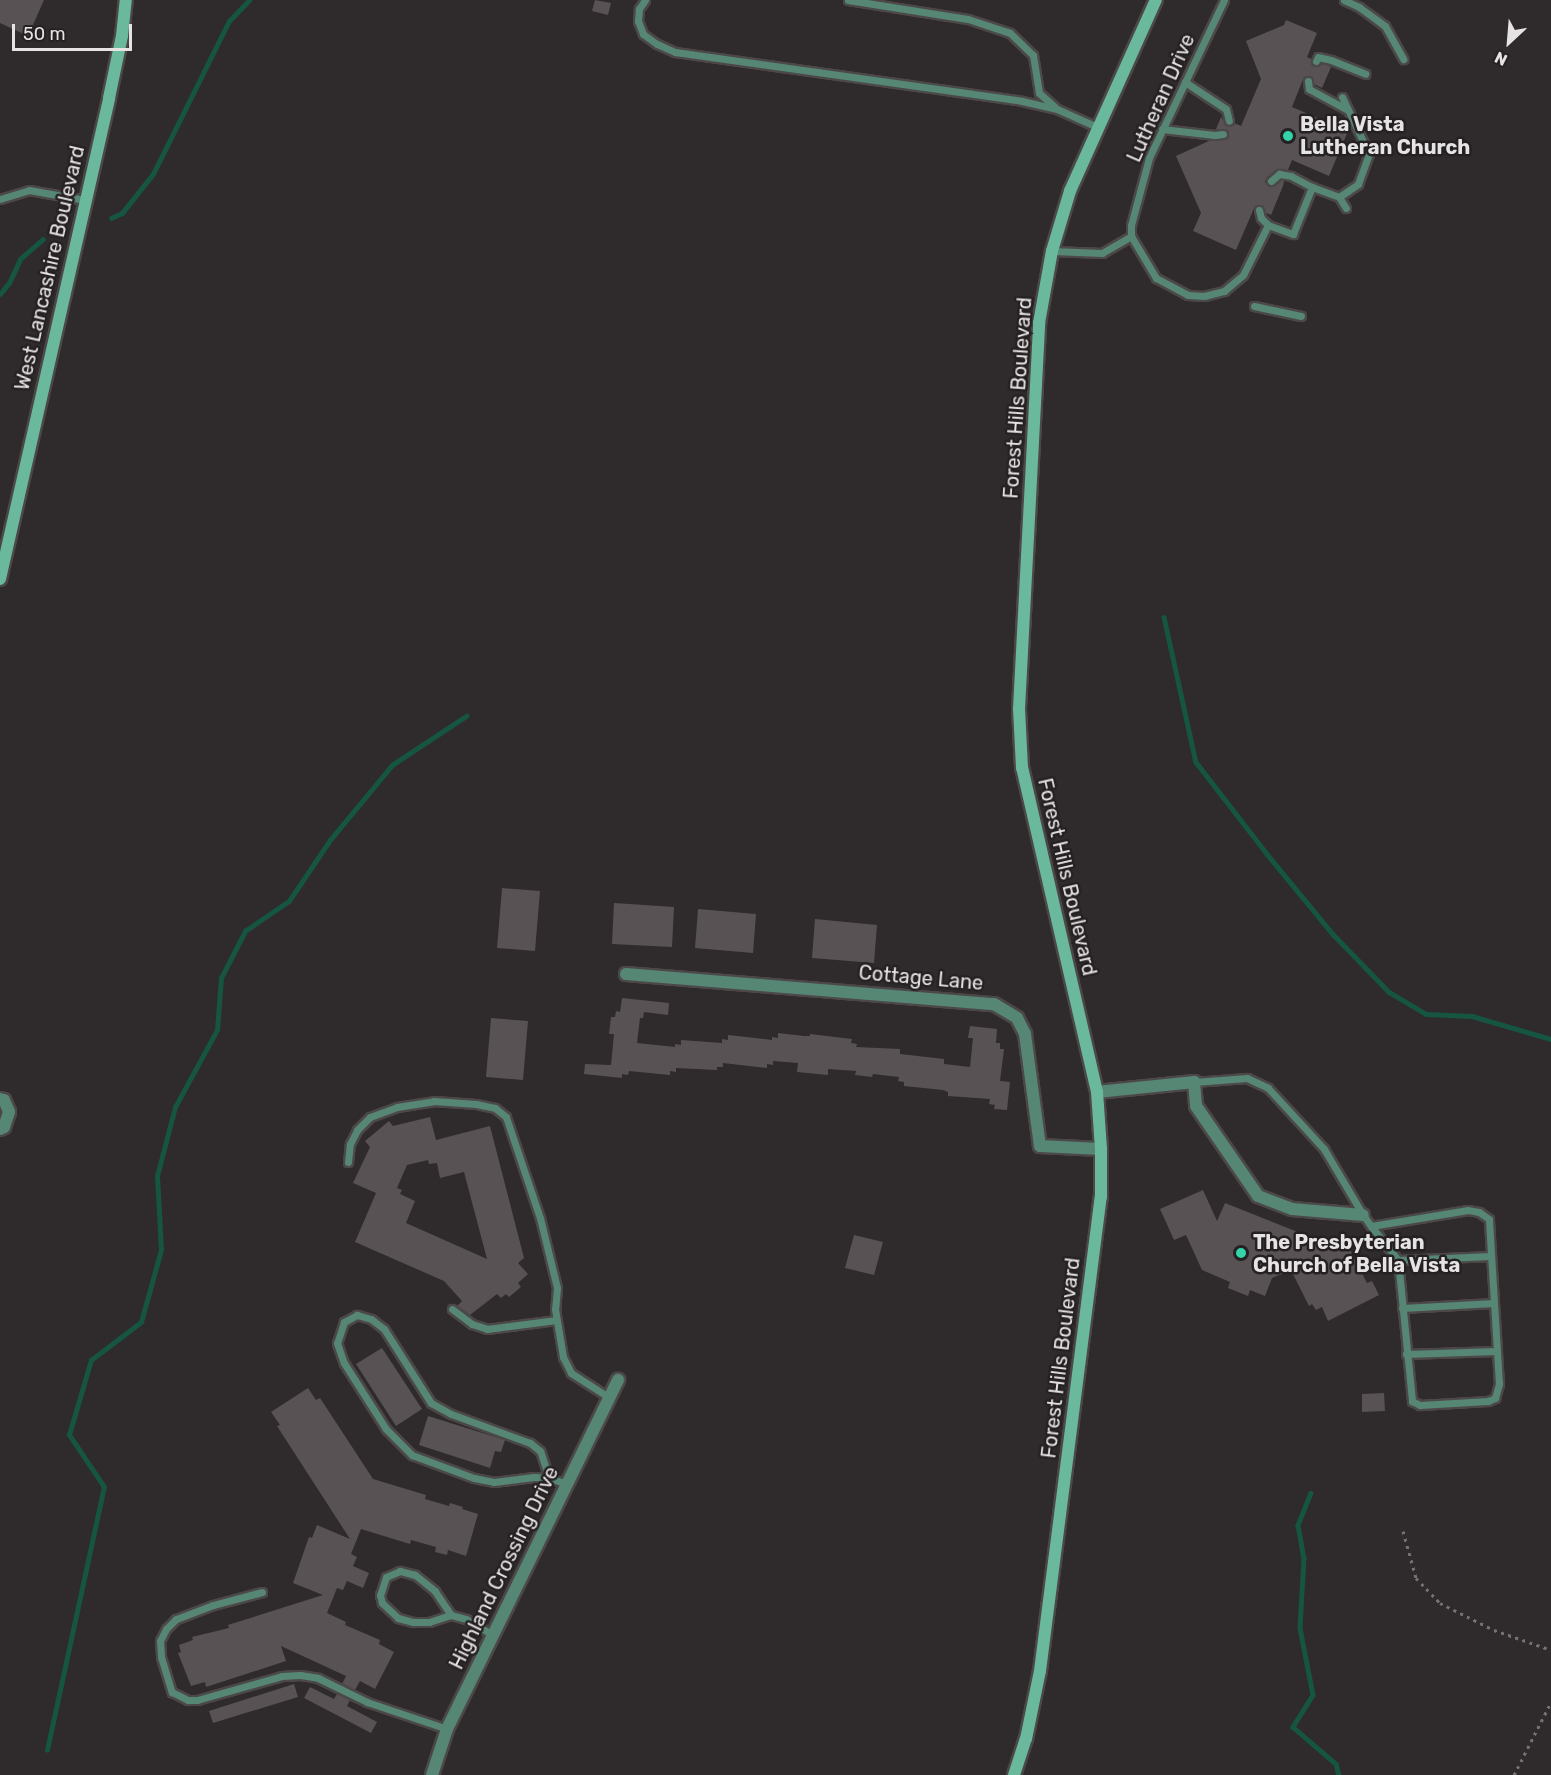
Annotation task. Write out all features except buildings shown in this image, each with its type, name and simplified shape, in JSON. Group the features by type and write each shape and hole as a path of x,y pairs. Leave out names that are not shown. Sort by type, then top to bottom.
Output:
{"main road":[{"name":"West Lancashire Boulevard","path":"0,577 114,77 126,0"},
{"name":"Forest Hills Boulevard","path":"1014,1775 1026,1739 1040,1671 1101,1197 1101,1149 1096,1092 1022,768 1019,710 1039,323 1052,251 1070,190 1156,0"}],"street":[{"name":"Cottage Lane","path":"626,974 994,1004 1017,1018 1025,1034 1040,1146 1101,1149"},
{"path":"1096,1092 1194,1082 1196,1106 1258,1196 1292,1209 1363,1215"},
{"path":"0,1099 4,1100 9,1112 4,1127 0,1129"},
{"name":"Highland Crossing Drive","path":"432,1775 447,1729 618,1380"}],"lane":[{"path":"645,0 639,9 638,21 643,34 657,44 675,52 1022,101 1057,109 1097,128"},
{"path":"848,0 968,19 1010,33 1034,55 1039,93 1057,109"},
{"name":"Lutheran Drive","path":"1131,236 1131,225 1143,176 1162,129 1224,0"},
{"path":"1344,0 1359,7 1385,26 1403,58"},
{"path":"1316,61 1318,57 1331,60 1365,74"},
{"path":"1308,81 1309,89 1349,110"},
{"path":"1185,82 1226,109 1229,121"},
{"path":"1339,197 1358,184 1369,154 1342,96"},
{"path":"1162,129 1223,134"},
{"path":"1271,181 1279,174 1291,176 1339,197 1347,208"},
{"path":"1259,210 1261,218 1268,225 1293,234 1312,187"},
{"path":"0,199 29,190 85,200"},
{"path":"1052,251 1102,253 1131,236 1156,278 1188,295 1204,296 1224,291 1243,275 1268,225"},
{"path":"1254,306 1301,316"},
{"path":"1194,1082 1247,1078 1268,1088 1324,1149 1363,1215 1371,1226 1398,1260 1409,1393 1412,1401 1419,1405 1488,1401 1495,1398 1499,1384 1489,1219 1479,1212 1456,1212 1371,1226"},
{"path":"348,1162 350,1144 357,1130 370,1117 396,1107 434,1101 476,1104 495,1108 506,1117 513,1132 540,1218 557,1288 556,1320 563,1357 571,1373 610,1398"},
{"path":"1398,1260 1491,1256"},
{"path":"1402,1308 1494,1303"},
{"path":"452,1309 472,1324 487,1329 556,1320"},
{"path":"549,1478 540,1451 530,1443 451,1414 431,1403 384,1329 371,1319 357,1315 344,1322 338,1343 344,1362 387,1430 412,1455 474,1478 506,1482 549,1478 567,1484"},
{"path":"1406,1354 1497,1352"},
{"path":"451,1615 435,1591 415,1575 400,1571 386,1577 380,1595 382,1603 398,1618 412,1622 429,1622 451,1615 465,1619 493,1635"},
{"path":"262,1593 213,1605 176,1618 166,1629 160,1641 161,1658 172,1692 180,1698 197,1700 282,1676 300,1675 318,1678 367,1702 447,1729"}],"path":[{"path":"1403,1531 1416,1578 1440,1603 1494,1630 1551,1650"},
{"path":"1514,1775 1551,1702"}],"waterway":[{"path":"111,218 122,213 153,174 229,21 249,0"},
{"path":"0,294 9,283 20,259 43,239"},
{"path":"1164,617 1196,762 1333,934 1389,992 1426,1014 1472,1016 1551,1039"},
{"path":"47,1750 104,1487 69,1435 91,1360 141,1322 161,1250 157,1176 175,1107 217,1030 221,978 245,931 289,901 330,840 392,765 466,716"},
{"path":"1311,1493 1298,1525 1304,1558 1300,1628 1313,1695 1293,1727 1336,1764 1339,1775"}],"place":[{"name":"Bella Vista Lutheran Church","path":"1288,136"},
{"name":"The Presbyterian Church of Bella Vista","path":"1241,1253"}]}
